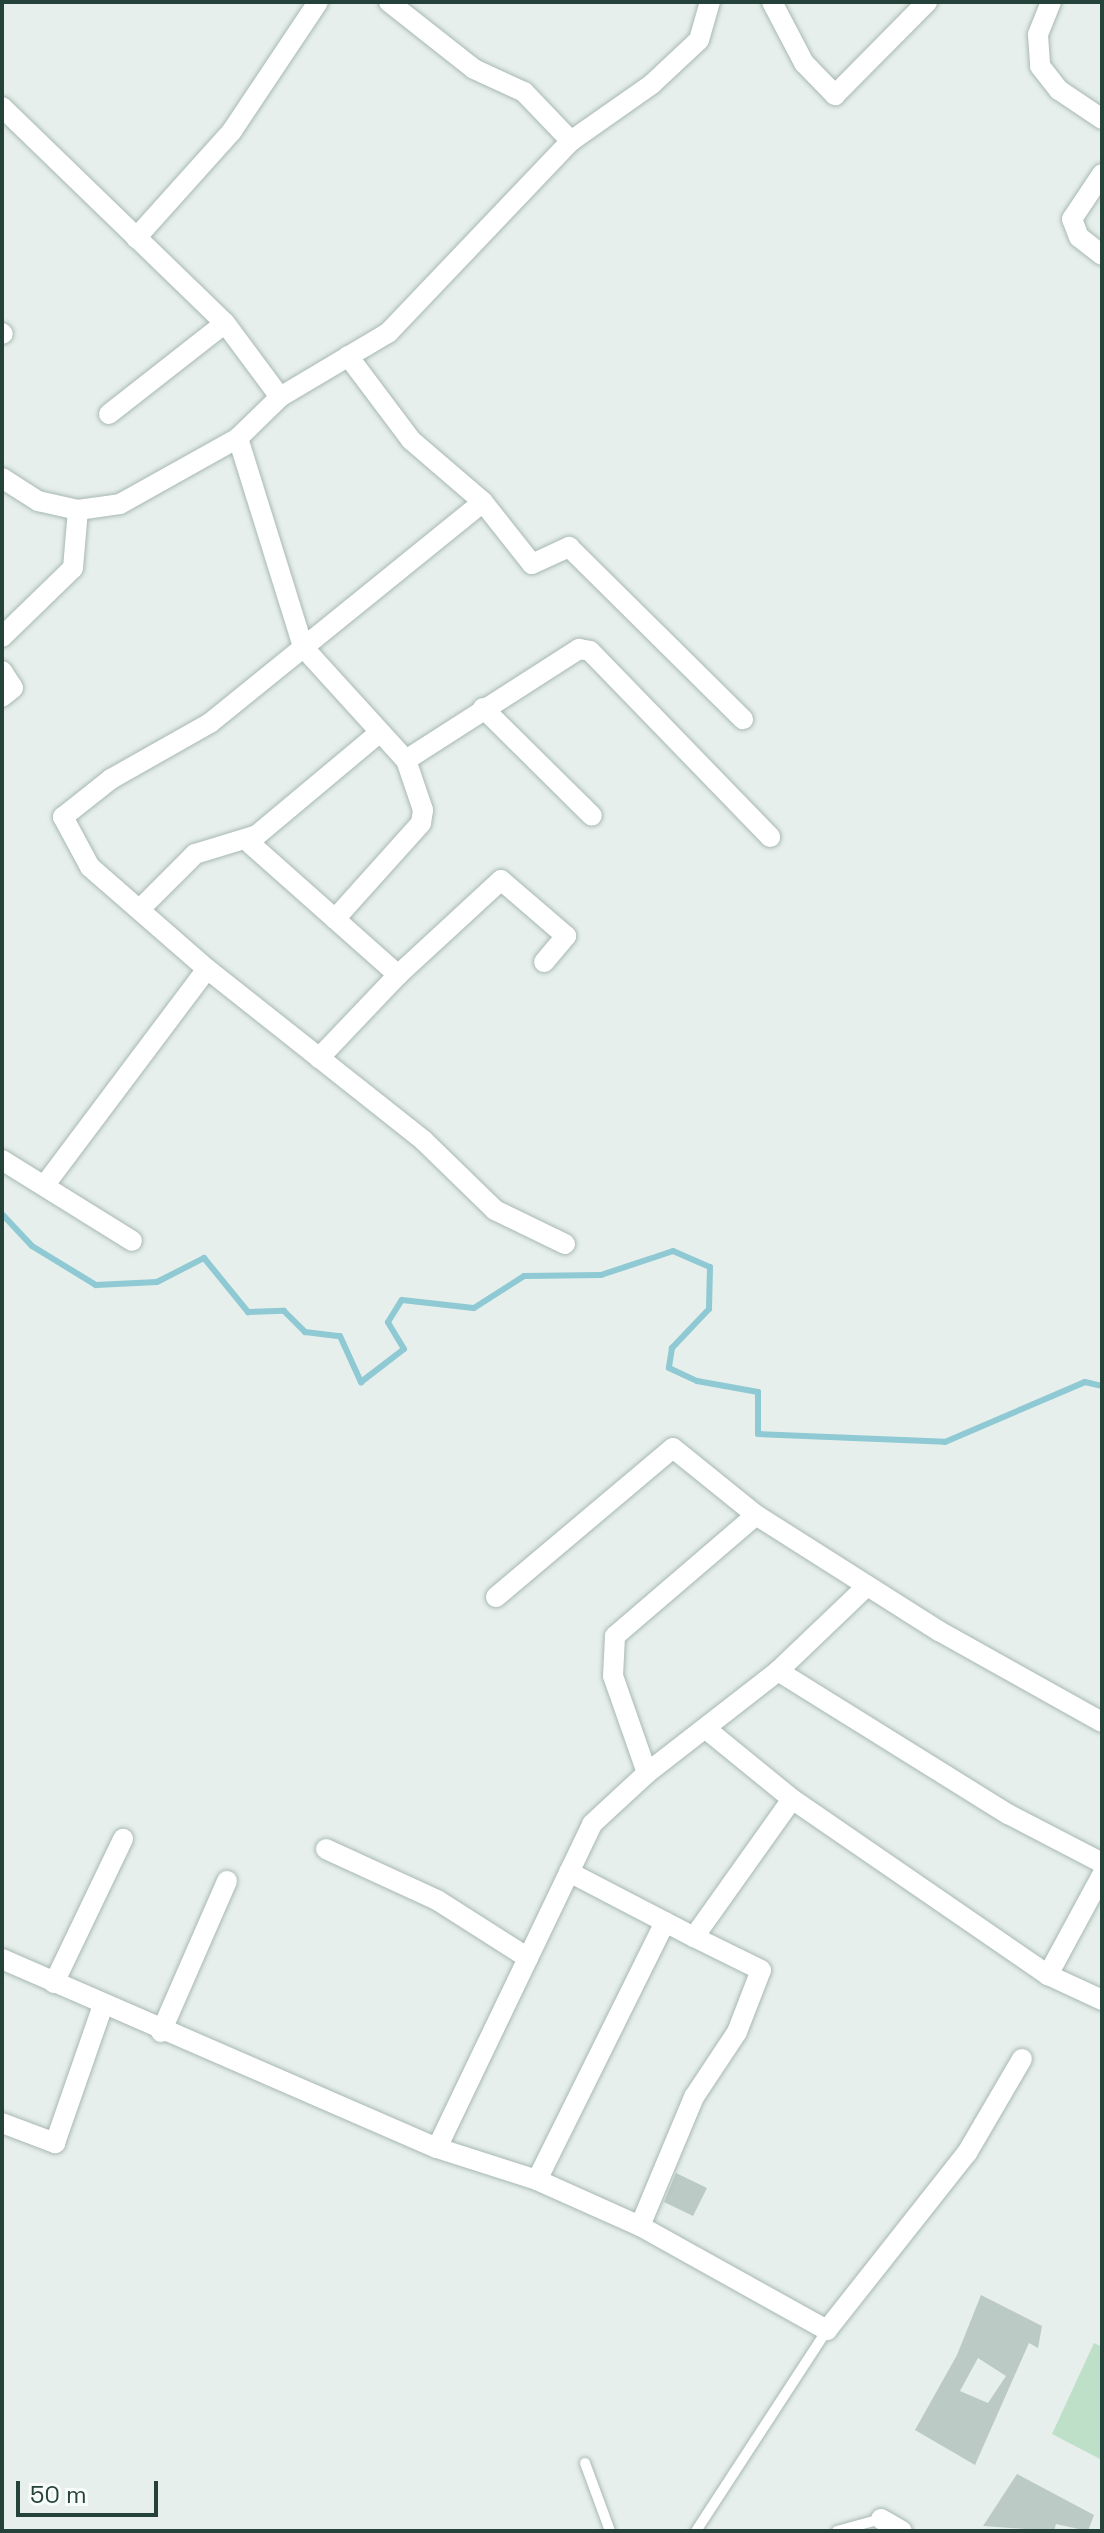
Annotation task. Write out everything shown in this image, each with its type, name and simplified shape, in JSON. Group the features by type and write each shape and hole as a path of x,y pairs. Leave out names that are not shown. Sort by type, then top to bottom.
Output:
{"street":[{"path":"136,238 232,131 318,2"},
{"path":"389,2 474,69 524,92 571,141"},
{"path":"3,480 38,501 78,510 120,504 238,438 280,397 388,333 445,279 571,141 652,84 699,40 710,2"},
{"path":"772,2 804,63 835,95 927,2"},
{"path":"1051,2 1038,35 1040,66 1059,90 1102,119"},
{"path":"2,107 225,323 280,397"},
{"path":"1102,174 1072,219 1079,237 1102,255"},
{"path":"109,414 225,323"},
{"path":"348,356 411,440 483,502 532,564 569,547 743,719"},
{"path":"238,438 303,647 406,760 423,810 421,823 335,919"},
{"path":"483,502 210,723 111,779 63,817 90,867 207,969 423,1140 495,1210 565,1244"},
{"path":"2,637 73,568 78,510"},
{"path":"406,760 565,654 590,651 770,837"},
{"path":"2,671 13,688 2,697"},
{"path":"483,708 592,816"},
{"path":"140,909 195,854 245,839 380,732"},
{"path":"245,839 398,975"},
{"path":"319,1058 398,975 501,880 566,936 544,962"},
{"path":"47,1182 207,969"},
{"path":"2,1160 47,1182 132,1241"},
{"path":"496,1597 673,1448 756,1515 867,1586 1102,1722"},
{"path":"647,1773 613,1676 615,1636 756,1515"},
{"path":"437,2148 592,1824 647,1773 778,1671 867,1586"},
{"path":"778,1671 1008,1814 1102,1863"},
{"path":"705,1728 792,1799 1048,1975 1102,2000"},
{"path":"694,1937 792,1799"},
{"path":"54,1983 123,1839"},
{"path":"326,1849 437,1900 528,1958"},
{"path":"569,1872 761,1970 737,2032 694,2097 640,2226"},
{"path":"1048,1975 1102,1875"},
{"path":"161,2032 227,1881"},
{"path":"537,2180 665,1922"},
{"path":"2,1959 161,2032 437,2148 537,2180 640,2226 827,2330 967,2153 1022,2059"},
{"path":"2,2123 55,2143 103,2005"},
{"path":"881,2519 902,2531"}],"lane":[{"path":"696,2531 827,2330"},
{"path":"585,2463 610,2531"},
{"path":"837,2531 881,2519"}],"green space":[{"path":"1094,2343 1102,2347 1102,2460 1052,2434"}],"building":[{"path":"676,2173 707,2188 693,2216 664,2202"},
{"path":"981,2295 1042,2326 1038,2348 1029,2343 975,2465 915,2430 957,2355","holes":["978,2358 1006,2376 988,2403 960,2391"]},
{"path":"1017,2474 1094,2515 1088,2531 1056,2524 1054,2531 983,2526"}],"waterway":[{"path":"2,1214 32,1246 96,1285 157,1282 204,1258 248,1312 284,1311 305,1332 340,1336 361,1382 404,1349 388,1322 402,1300 474,1308 524,1276 601,1275 673,1251 710,1267 709,1309 672,1348 669,1368 697,1381 758,1392 758,1434 945,1442 1085,1382 1102,1386"}]}
